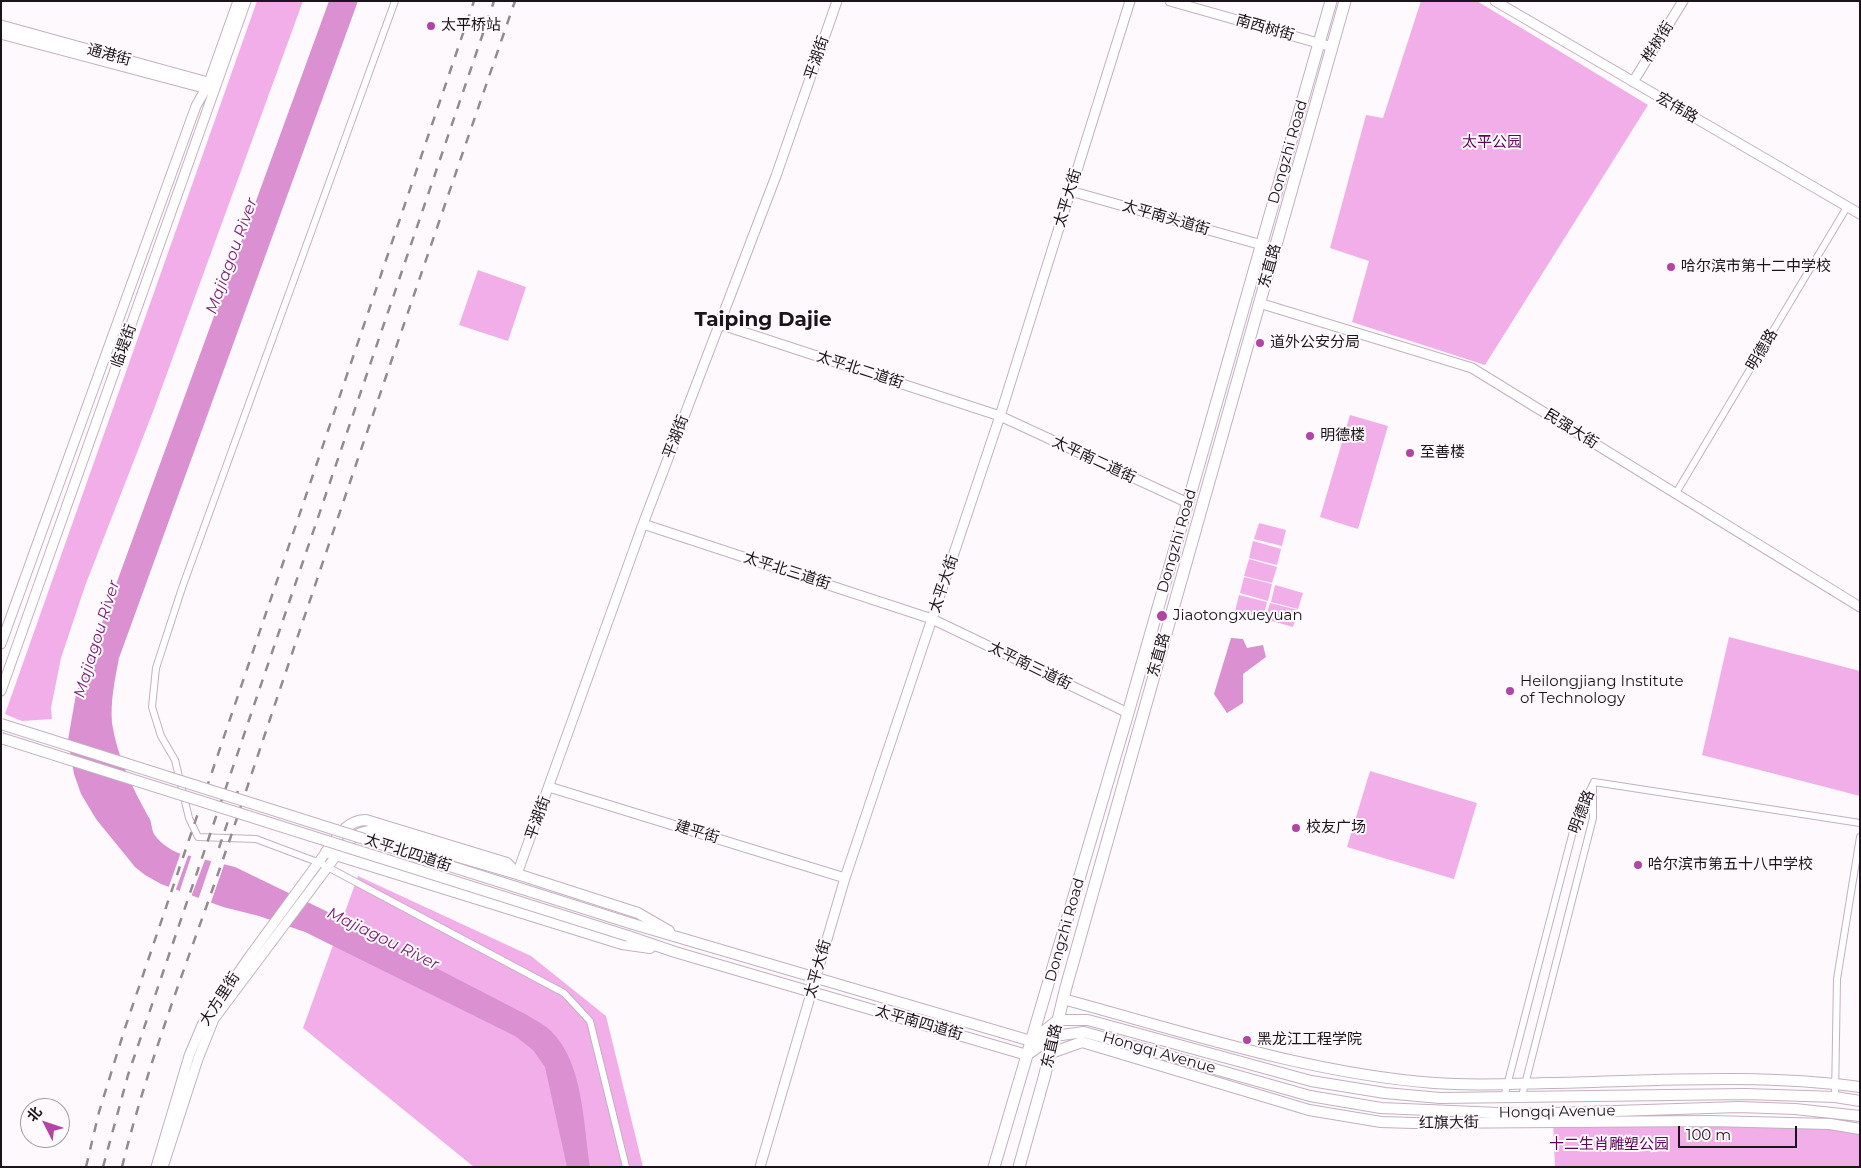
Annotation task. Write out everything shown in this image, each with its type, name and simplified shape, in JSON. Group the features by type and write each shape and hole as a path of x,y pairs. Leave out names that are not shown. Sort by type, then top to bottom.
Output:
{"highway":[{"name":"Dongzhi Road","path":"994,1167 1128,713 1331,1"},
{"name":"东直路","path":"1019,1167 1051,1053 1063,998 1345,1"}],"main road":[{"name":"太平北四道街","path":"1,724 633,924 816,978"},
{"name":"太平北四道街","path":"1,738 675,952 812,992"},
{"path":"675,952 622,944 331,854 347,826 356,821 366,820 507,863 517,874 638,913 685,940"},
{"name":"太平南四道街","path":"816,978 1032,1040"},
{"name":"太平南四道街","path":"812,992 1027,1055"},
{"path":"1063,998 1320,1068 1383,1078 1436,1083 1508,1084 1744,1078 1815,1081 1860,1087"},
{"path":"1032,1040 1058,1020"},
{"name":"Hongqi Avenue","path":"1058,1020 1088,1020 1311,1081 1394,1094 1440,1098 1746,1094 1835,1097 1860,1102"},
{"name":"Hongqi Avenue","path":"1054,1036 1084,1032 1310,1096 1382,1108 1522,1114 1739,1107 1795,1109 1860,1116"},
{"path":"1027,1055 1054,1036"},
{"name":"红旗大街","path":"1051,1053 1082,1042 1309,1110 1381,1122 1710,1121 1830,1124 1860,1129"}],"street":[{"name":"临堤街","path":"1,644 196,106 212,87 238,1"},
{"name":"临堤街","path":"1,691 212,87 246,1"},
{"path":"394,1 182,588 156,668 152,707 161,736 175,760 189,818 198,837 256,839 319,862 564,993 590,1021 626,1167"},
{"name":"平湖街","path":"517,874 642,524 776,176 837,1"},
{"name":"太平大街","path":"760,1167 844,878 1000,416 1130,1"},
{"name":"南西树街","path":"1170,1 1332,47"},
{"name":"宏伟路","path":"1495,1 1860,214"},
{"name":"桦树街","path":"1633,82 1682,1"},
{"name":"通港街","path":"1,25 212,87"},
{"name":"通港街","path":"1,34 212,87"},
{"name":"太平南头道街","path":"1070,191 1262,245"},
{"name":"明德路","path":"1676,493 1847,207"},
{"name":"民强大街","path":"1259,303 1472,368 1860,607"},
{"name":"太平北二道街","path":"719,324 1000,416"},
{"name":"太平南二道街","path":"1000,416 1188,503"},
{"name":"太平北三道街","path":"642,524 932,618"},
{"name":"太平南三道街","path":"932,618 1128,713"},
{"path":"1594,782 1860,823"},
{"name":"明德路","path":"1522,1096 1593,818 1594,782"},
{"name":"明德路","path":"1504,1097 1578,816 1594,782"},
{"name":"建平街","path":"549,787 844,878"},
{"path":"1835,1097 1837,979 1860,837"},
{"name":"大方里街","path":"156,1167 194,1041 210,1012 306,887 319,862 331,854"},
{"name":"大方里街","path":"306,887 328,867 331,854"},
{"name":"大方里街","path":"163,1167 198,1059 214,1019 263,945"}],"green space":[{"path":"257,1 303,1 154,409 85,586 61,658 51,708 52,719 22,721 5,714"},
{"name":"太平公园","path":"1421,1 1477,1 1648,105 1485,365 1352,322 1369,261 1330,248 1366,115 1383,118"},
{"path":"478,270 526,287 508,341 459,325"},
{"path":"1350,415 1388,426 1358,529 1320,517"},
{"path":"1259,523 1286,530 1282,546 1254,539"},
{"path":"1253,541 1281,549 1277,565 1249,558"},
{"path":"1249,559 1277,567 1272,583 1244,576"},
{"path":"1244,577 1272,584 1268,601 1240,593"},
{"path":"1275,585 1303,593 1298,609 1271,602"},
{"path":"1239,595 1267,602 1263,618 1235,611"},
{"path":"1270,603 1298,610 1293,627 1265,619"},
{"path":"1729,637 1860,671 1860,796 1702,755"},
{"path":"1370,771 1477,803 1454,879 1347,847"},
{"path":"358,876 531,956 606,1016 643,1167 474,1167 303,1028"},
{"name":"十二生肖雕塑公园","path":"1553,1121 1860,1129 1860,1167 1555,1167"}],"water":[{"name":"Majiagou River","path":"329,1 358,1 119,658 113,690 112,723 114,735 126,771 149,818 154,834 168,847 178,853 235,867 326,911 527,1015 549,1029 563,1046 576,1078 590,1167 567,1167 545,1067 533,1050 515,1036 305,932 259,916 223,907 161,884 145,875 135,867 96,819 81,794 74,774 68,740 76,694"},
{"path":"1231,638 1243,639 1247,648 1263,645 1266,657 1243,674 1243,703 1227,713 1214,694"}],"pier":[{"path":"181,852 189,853 175,892 168,889"},
{"path":"192,854 206,857 191,897 179,893"},
{"path":"212,859 225,862 210,905 198,900"}],"railway":[{"path":"86,1167 99,1112 125,1028 474,1"},
{"path":"103,1167 128,1075 494,1"},
{"path":"122,1167 161,1036 515,1"},
{"path":"219,848 238,791"}],"place":[{"name":"太平桥站","path":"431,26"},
{"name":"哈尔滨市第十二中学校","path":"1671,267"},
{"name":"道外公安分局","path":"1260,343"},
{"name":"明德楼","path":"1310,436"},
{"name":"至善楼","path":"1410,453"},
{"name":"Jiaotongxueyuan","path":"1162,616"},
{"name":"Heilongjiang Institute of Technology","path":"1510,691"},
{"name":"校友广场","path":"1296,828"},
{"name":"哈尔滨市第五十八中学校","path":"1638,865"},
{"name":"黑龙江工程学院","path":"1247,1040"}],"district":[{"name":"Taiping Dajie","path":"763,320"}]}
